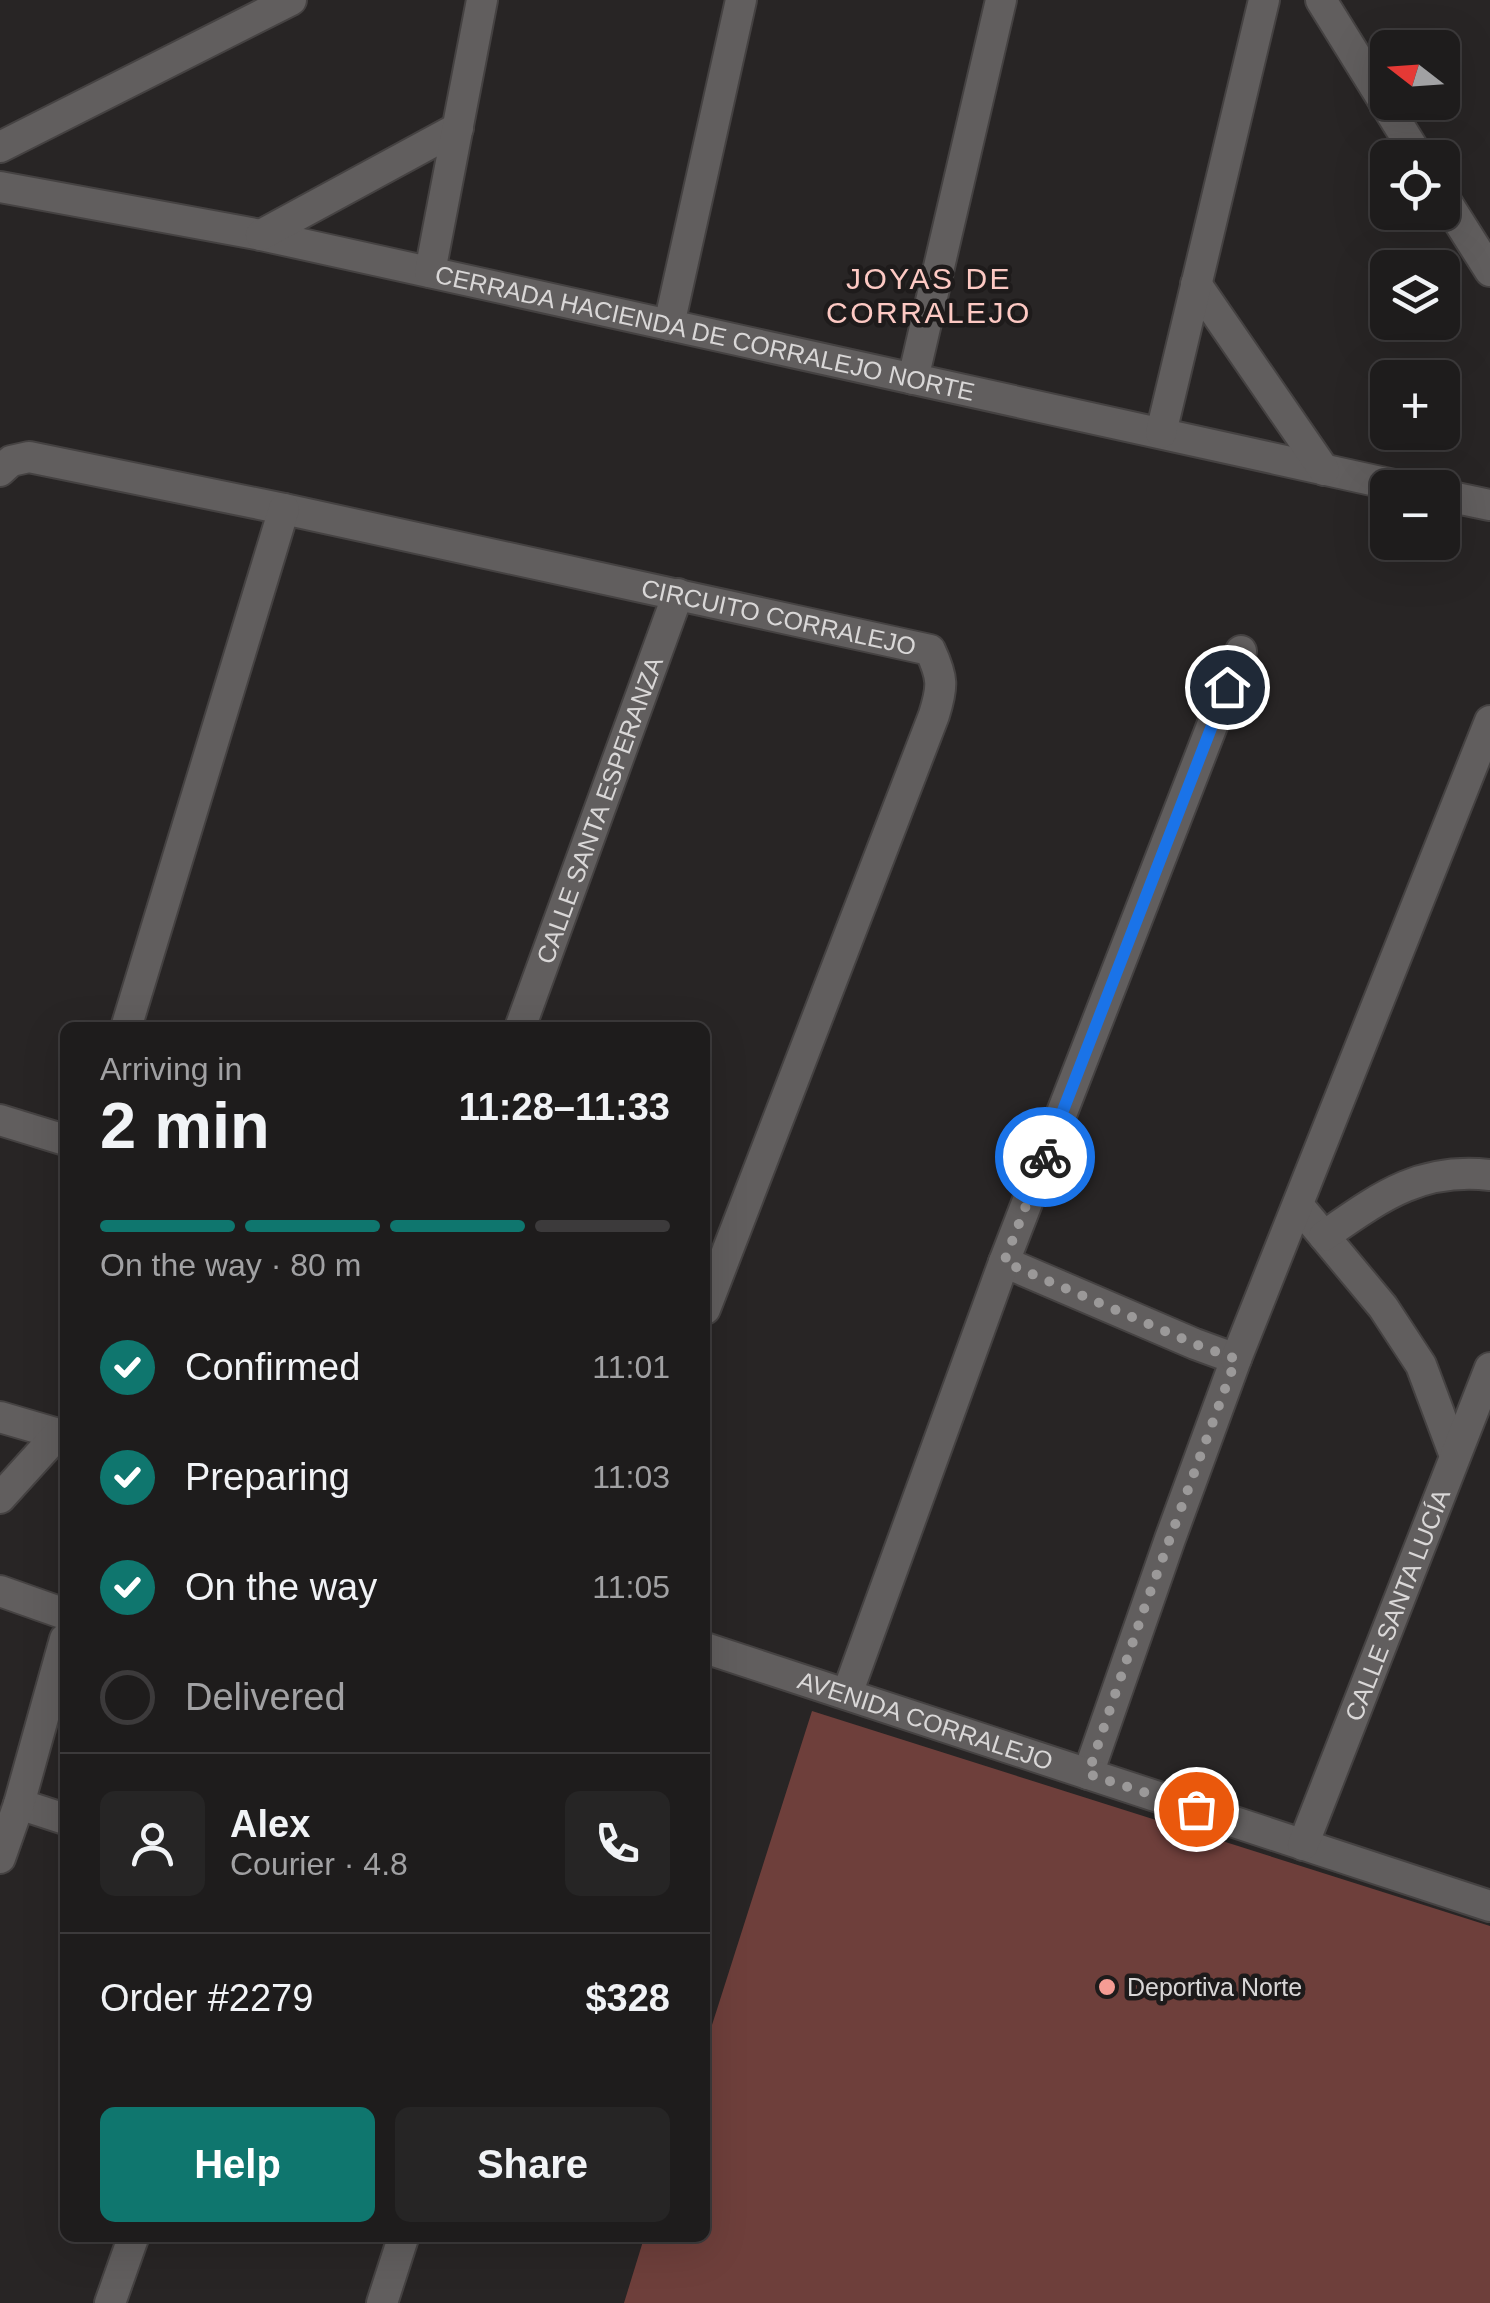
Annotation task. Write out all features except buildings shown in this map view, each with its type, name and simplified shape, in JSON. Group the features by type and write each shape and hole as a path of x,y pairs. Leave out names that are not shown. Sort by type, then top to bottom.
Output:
{"street":[{"path":"0,148 291,0"},
{"path":"430,272 482,0"},
{"path":"669,325 741,0"},
{"path":"913,379 1000,0"},
{"path":"1160,433 1264,0"},
{"path":"1321,0 1408,140"},
{"path":"261,234 458,128"},
{"name":"CERRADA HACIENDA DE CORRALEJO NORTE","path":"0,187 261,234 1370,480"},
{"path":"1460,224 1490,271"},
{"path":"1196,284 1324,470"},
{"name":"CIRCUITO CORRALEJO","path":"0,470 11,461 29,458 284,509 930,650 942,691 710,1296"},
{"path":"1460,499 1490,505"},
{"path":"128,1022 284,509"},
{"name":"CALLE SANTA ESPERANZA","path":"522,1022 678,594"},
{"path":"848,1694 1004,1262 1241,651"},
{"path":"1088,1774 1236,1359 1490,722"},
{"path":"0,1120 60,1138"},
{"path":"1324,1236 1375,1200 1409,1182 1470,1172 1490,1175"},
{"path":"1298,1205 1383,1308 1421,1365 1455,1456"},
{"path":"1004,1262 1236,1359"},
{"name":"CALLE SANTA LUCÍA","path":"1303,1844 1490,1368"},
{"path":"0,1417 60,1435"},
{"path":"0,1498 60,1436"},
{"path":"0,1592 60,1612"},
{"name":"AVENIDA CORRALEJO","path":"710,1650 1490,1906"},
{"path":"0,1858 60,1657"},
{"path":"19,1804 60,1817"},
{"path":"110,2303 132,2242"},
{"path":"382,2303 402,2242"}],"shaded area":[{"name":"Deportiva Norte","path":"812,1711 1490,1926 1490,2303 624,2303 643,2242 710,2242 710,2031"}],"way so far":[{"path":"1045,1157 1004,1262 1236,1359 1088,1774 1196,1809"}],"place":[{"name":"Deportiva Norte","path":"1107,1987"}],"district":[{"name":"JOYAS DE CORRALEJO","path":"929,295"}],"route":[{"path":"1045,1157 1227,687"}]}
